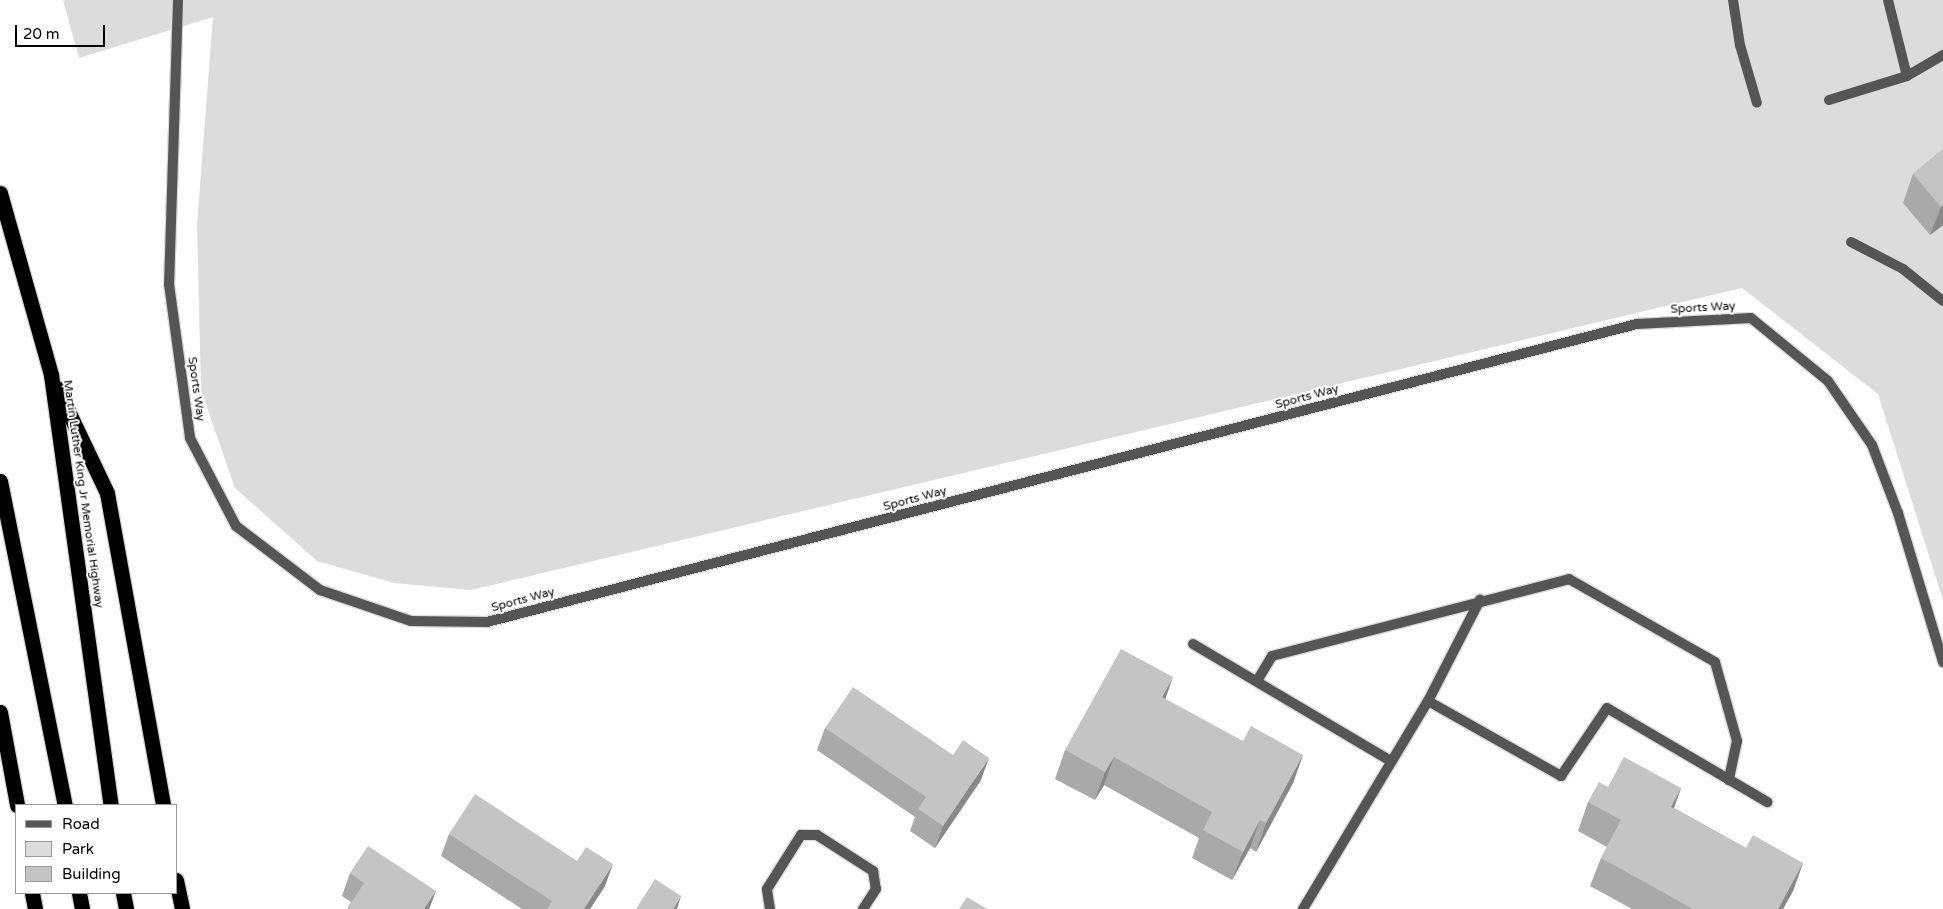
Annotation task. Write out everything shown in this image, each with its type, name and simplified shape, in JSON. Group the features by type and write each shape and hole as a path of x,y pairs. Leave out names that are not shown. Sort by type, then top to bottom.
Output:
{"highway":[{"name":"Martin Luther King Jr Memorial Highway","path":"0,193 51,375 111,804"},
{"path":"51,375 107,493 163,804"},
{"path":"0,481 65,804"},
{"path":"0,712 16,804"},
{"path":"178,890 182,909"},
{"path":"32,894 35,909"},
{"path":"79,894 82,909"},
{"path":"123,894 126,909"}],"street":[{"name":"Sports Way","path":"178,0 169,284 190,438 236,526 320,590 411,621 487,622 1637,324 1751,318 1828,381 1872,444 1898,513 1943,662"},
{"path":"1733,0 1740,45 1757,103"},
{"path":"1888,0 1907,76"},
{"path":"1829,100 1907,76 1943,55"},
{"path":"1851,242 1903,269 1943,301"},
{"path":"1257,681 1272,656 1480,600 1568,580 1715,662 1737,741 1729,780"},
{"path":"1303,909 1428,700 1480,600"},
{"path":"1193,644 1391,761"},
{"path":"1428,700 1561,776 1607,708 1767,802"},
{"path":"770,909 767,889 801,836 817,835 872,871 876,889 863,909"}],"green space":[{"path":"63,0 1943,0 1943,600 1878,394 1742,288 471,590 394,583 317,561 235,488 201,390 197,225 213,17 79,58"}],"building":[{"path":"1943,149 1943,205 1941,207 1913,174"},
{"path":"1121,649 1173,677 1162,697 1243,741 1251,726 1303,755 1266,823 1260,820 1243,852 1203,830 1212,812 1114,757 1105,772 1065,750"},
{"path":"853,687 953,755 963,740 989,758 943,826 918,809 926,797 825,728"},
{"path":"1624,757 1681,788 1671,807 1746,848 1753,835 1803,863 1778,909 1693,909 1601,858 1621,820 1588,802 1599,782 1608,787"},
{"path":"475,794 577,861 586,847 613,864 584,909 547,909 552,901 449,834"},
{"path":"368,846 436,891 424,909 347,909 364,883 350,873"},
{"path":"655,879 681,896 673,909 636,909"},
{"path":"967,897 987,909 959,909"}]}
